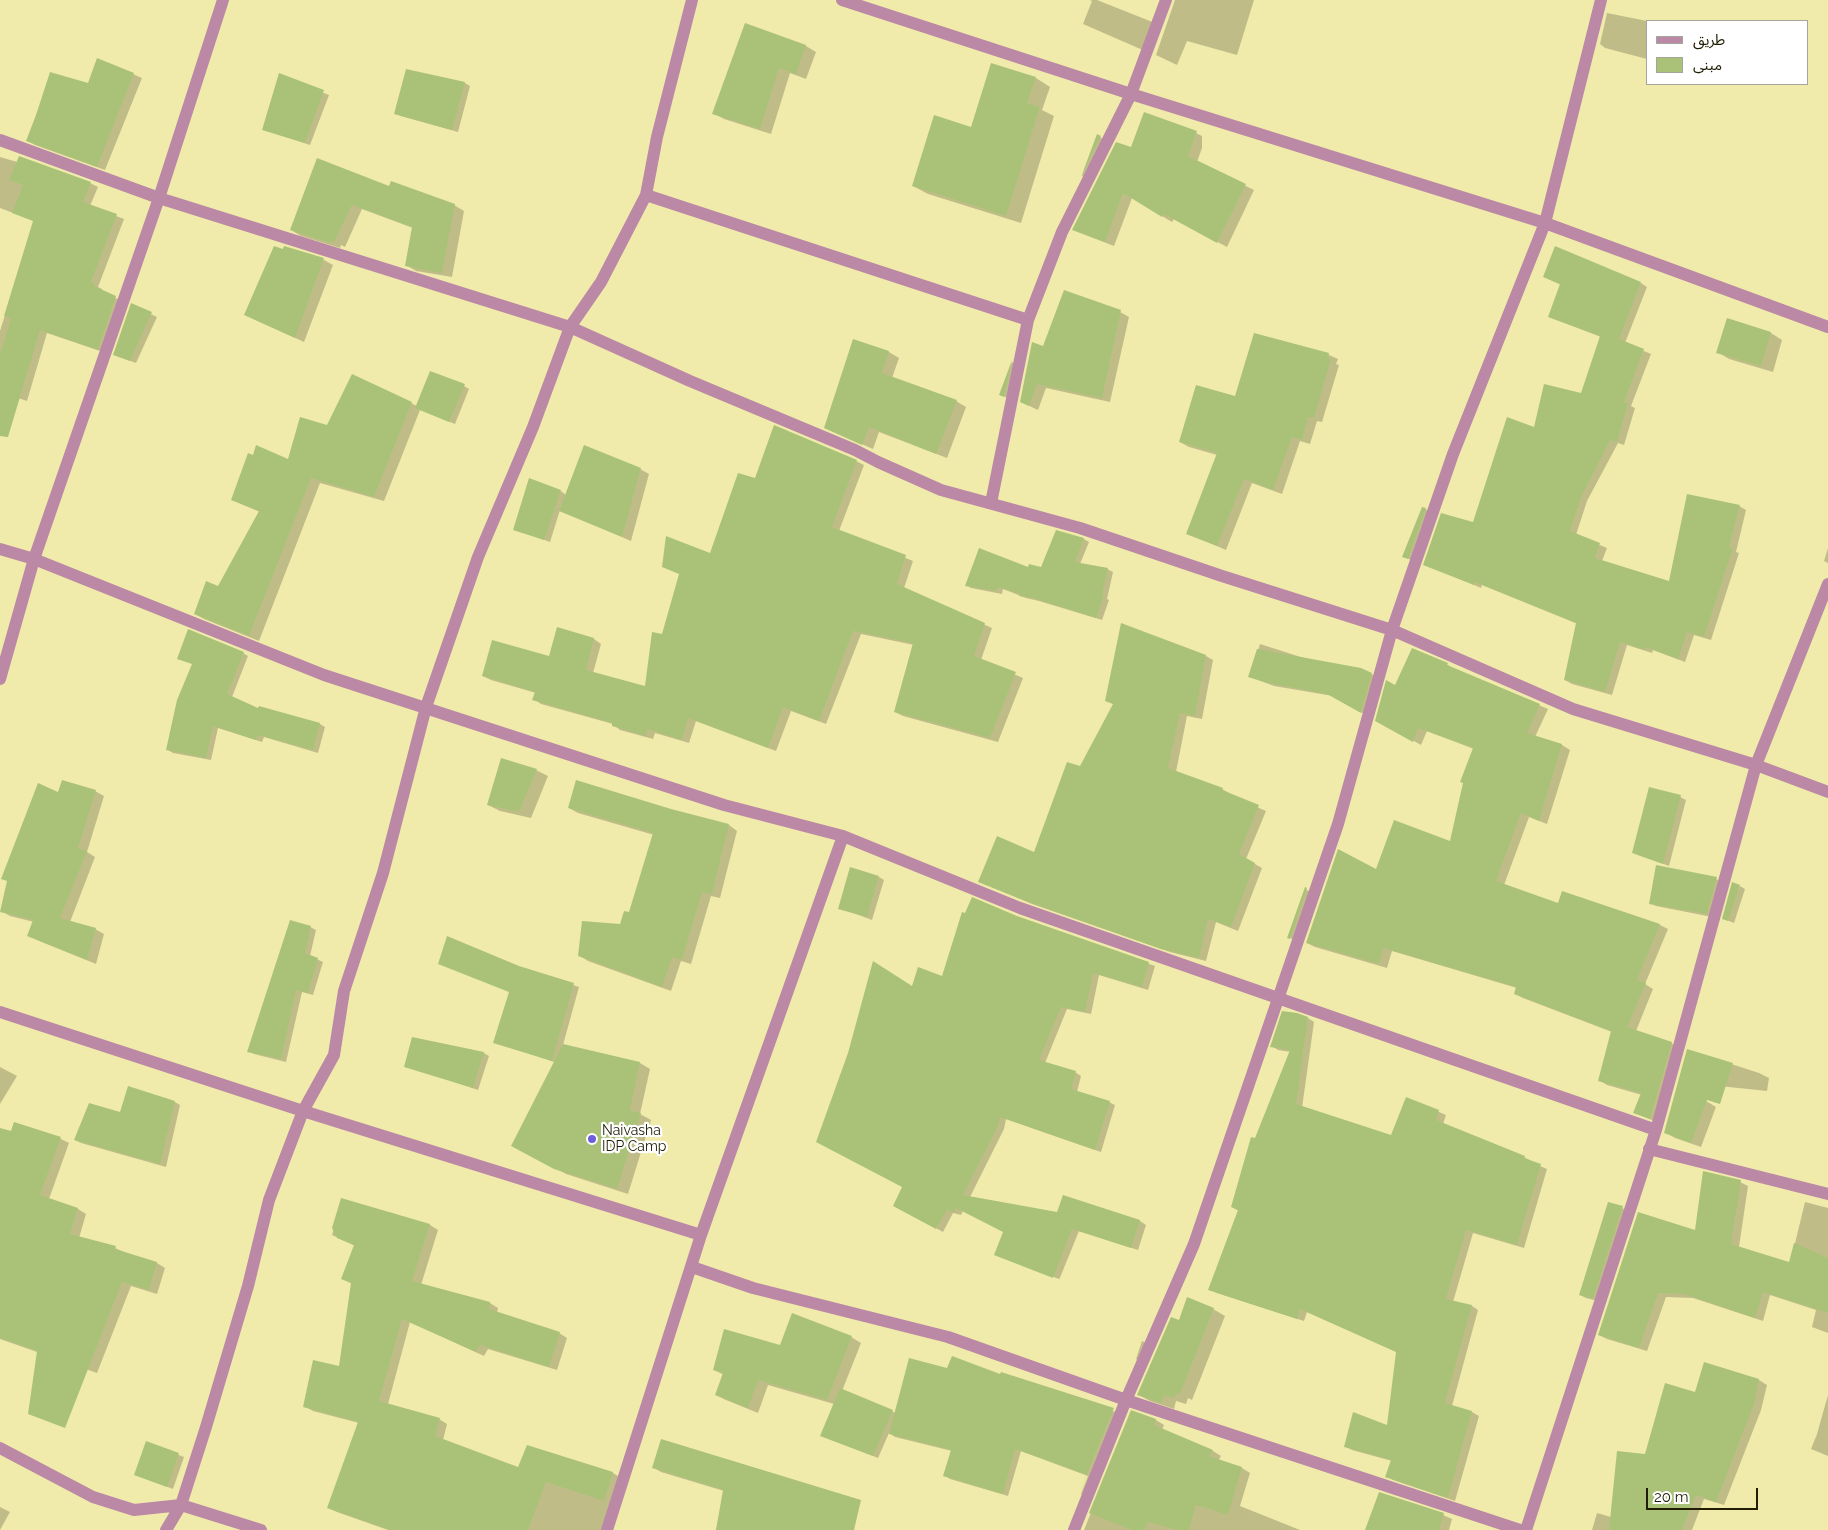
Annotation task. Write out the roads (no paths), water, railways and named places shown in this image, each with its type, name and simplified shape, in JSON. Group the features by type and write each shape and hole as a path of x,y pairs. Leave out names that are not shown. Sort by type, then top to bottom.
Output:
{"street":[{"path":"0,679 34,559 159,198 223,0"},
{"path":"166,1530 181,1505 248,1286 269,1200 303,1111 334,1055 344,991 383,873 426,707 478,557 533,427 570,327 601,282 646,194 657,137 692,0"},
{"path":"842,0 1131,94 1545,224 1828,327"},
{"path":"991,503 1028,320 1062,232 1131,94 1166,0"},
{"path":"1074,1530 1126,1400 1194,1244 1279,998 1338,824 1392,630 1453,454 1545,224 1601,0"},
{"path":"0,140 159,198 570,327 690,381 855,450 941,490 1080,528 1392,630 1573,709 1756,766 1828,792"},
{"path":"646,194 1028,320"},
{"path":"0,550 34,559 324,675 724,805 843,836 1020,908 1656,1130"},
{"path":"1526,1530 1656,1130 1756,766 1828,584"},
{"path":"607,1530 701,1235 843,836"},
{"path":"0,1012 303,1111 701,1235"},
{"path":"1649,1150 1828,1194"},
{"path":"692,1267 753,1288 948,1336 1126,1400 1520,1530"},
{"path":"0,1448 93,1497 134,1510 181,1505 261,1530"}],"place":[{"name":"Naivasha IDP Camp","path":"592,1139"}]}
